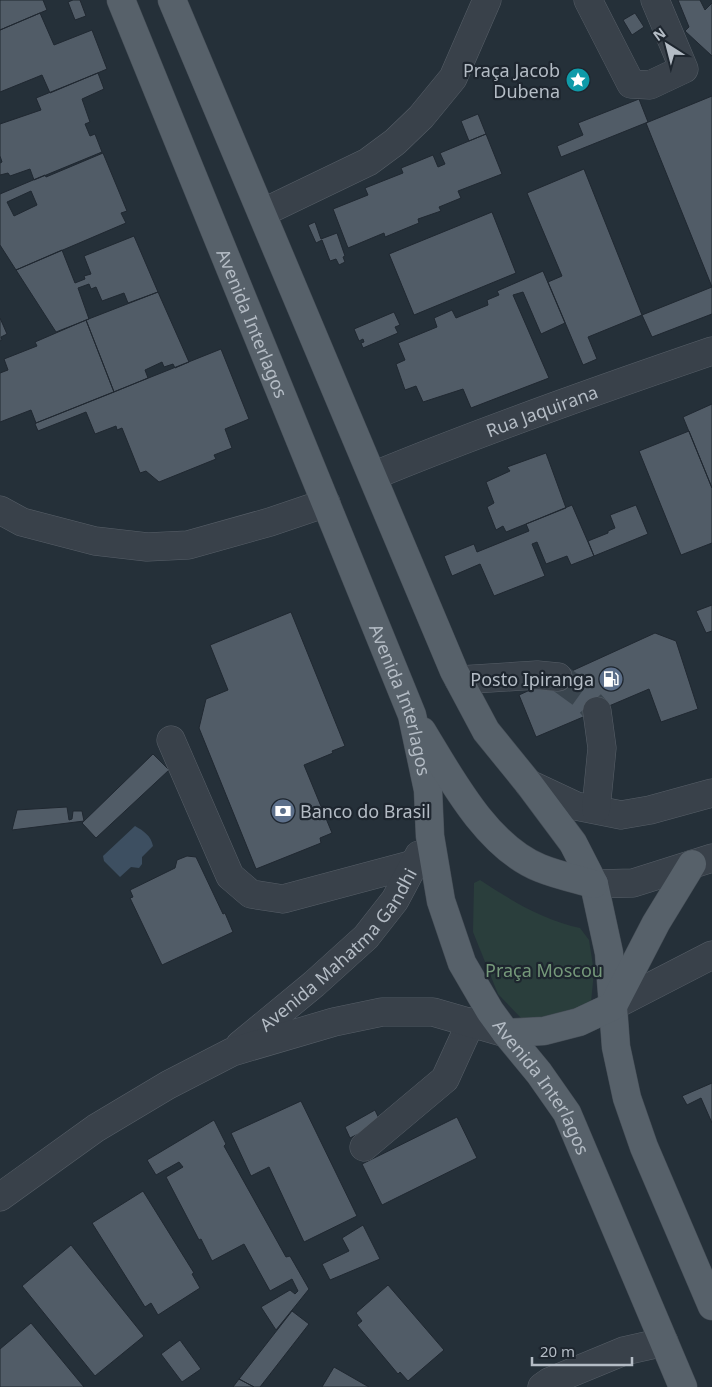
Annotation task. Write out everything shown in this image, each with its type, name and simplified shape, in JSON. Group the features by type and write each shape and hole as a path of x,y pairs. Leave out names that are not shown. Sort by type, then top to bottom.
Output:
{"main road":[{"name":"Avenida Interlagos","path":"121,0 412,715 428,790 430,836 441,901 462,963 490,1011 539,1073 567,1113 683,1387"},
{"path":"172,0 459,680 486,731 573,843 594,884 609,952 616,1048 627,1098 644,1147 712,1306"},
{"path":"412,715 467,803 513,852 539,867 594,884"},
{"path":"506,1033 544,1031 579,1022 613,1006 656,923 702,861"}],"street":[{"path":"262,212 368,162 395,142 421,117 453,78 486,0"},
{"path":"588,0 631,84 650,85 684,69 655,0"},
{"name":"Rua Jaquirana","path":"373,476 576,398 712,350"},
{"path":"0,510 22,522 96,541 148,547 188,545 270,522 326,503"},
{"path":"459,680 537,675 558,677"},
{"path":"596,810 602,748 597,711"},
{"path":"171,740 230,876 251,894 283,899 414,864"},
{"path":"529,784 576,806 621,814 650,810 712,793"},
{"name":"Avenida Mahatma Gandhi","path":"232,1052 314,984 366,937 395,900 430,836"},
{"path":"594,884 633,883 702,861"},
{"path":"613,1006 712,955"},
{"name":"Avenida Mahatma Gandhi","path":"0,1197 96,1128 168,1085 232,1052 334,1022 382,1012 433,1012 506,1033"},
{"path":"364,1147 445,1079 471,1022"},
{"path":"542,1387 549,1382 624,1351 664,1342"}],"green space":[{"name":"Praça Moscou","path":"480,880 541,915 566,925 580,928 589,940 594,972 591,1002 577,1017 522,1019 498,994 473,932 474,883"}],"water":[{"path":"135,826 147,834 153,846 142,857 142,864 139,868 131,867 120,877 104,861 103,856"}],"building":[{"path":"0,0 43,0 47,10 0,30"},
{"path":"80,0 86,16 75,20 68,2"},
{"path":"678,0 700,0 705,10 712,3 712,56 685,31 689,27"},
{"path":"40,13 54,45 92,30 107,69 50,93 42,75 0,92 0,30"},
{"path":"635,13 644,27 632,35 623,20"},
{"path":"98,73 104,89 82,99 90,122 85,124 90,136 95,134 102,152 34,180 30,169 10,176 8,173 0,175 0,163 2,162 0,156 0,124 41,110 36,98"},
{"path":"712,96 712,287 646,123"},
{"path":"639,99 648,122 561,157 557,146 583,135 578,123"},
{"path":"478,114 486,134 469,141 461,121"},
{"path":"486,134 502,174 458,191 461,198 439,207 441,211 418,219 419,223 385,237 384,233 348,248 333,209 368,195 365,188 403,173 401,168 433,155 438,167 445,164 440,153"},
{"path":"103,153 127,211 121,213 126,223 16,270 0,245 0,194 45,175 46,177","holes":["31,191 37,205 14,216 7,202"]},
{"path":"584,169 642,315 588,337 597,359 583,365 548,282 562,276 527,193"},
{"path":"492,212 516,273 414,315 389,254"},
{"path":"315,222 321,239 337,233 345,256 343,257 345,262 339,265 336,259 330,261 322,240 316,243 308,225"},
{"path":"134,236 158,292 128,303 124,293 102,301 96,287 91,289 89,284 78,288 89,319 56,332 16,270 62,250 75,283 85,279 84,276 91,274 84,256"},
{"path":"543,271 565,323 541,334 523,292 513,295 549,378 471,408 463,389 423,402 416,386 405,390 396,364 405,360 398,343 437,327 434,318 452,310 456,318 488,305 487,300 499,295 497,291"},
{"path":"712,287 712,314 652,337 642,315"},
{"path":"158,292 189,362 175,368 173,364 164,367 162,362 145,370 148,378 114,392 86,320"},
{"path":"394,312 400,325 395,327 398,333 363,348 361,343 364,342 363,339 359,341 354,329"},
{"path":"0,318 7,334 1,337 2,340 0,341"},
{"path":"86,320 114,392 36,423 31,410 0,422 0,373 8,370 4,359 37,346 35,342"},
{"path":"221,349 249,419 225,429 232,448 214,455 216,459 159,482 146,471 140,473 122,428 117,430 116,426 95,434 86,412 38,431 35,424 36,423"},
{"path":"712,404 712,488 683,417"},
{"path":"689,431 712,488 712,543 681,555 639,451"},
{"path":"546,453 566,508 506,532 503,526 496,530 487,507 494,503 486,482 510,471 507,467"},
{"path":"572,505 594,556 571,565 567,556 546,564 537,542 532,544 545,576 494,596 480,564 452,576 444,556 474,544 477,552 529,531 526,524"},
{"path":"636,505 648,534 594,556 588,541 615,528 610,515"},
{"path":"712,605 712,631 706,633 696,611"},
{"path":"291,612 345,746 304,765 332,833 320,838 321,843 256,869 199,728 206,699 228,690 210,645"},
{"path":"655,633 676,641 698,709 661,722 649,689 536,737 519,695"},
{"path":"153,754 169,770 96,838 82,823"},
{"path":"67,807 69,820 72,819 73,811 82,811 84,821 12,830 17,810"},
{"path":"187,856 196,857 233,932 162,965 130,898 133,897 130,890 175,868 177,860"},
{"path":"712,1083 712,1123 701,1098 687,1105 682,1096"},
{"path":"301,1101 357,1216 304,1242 269,1167 251,1176 231,1133"},
{"path":"375,1110 381,1123 350,1138 345,1127"},
{"path":"457,1117 477,1158 382,1205 362,1164"},
{"path":"214,1120 226,1144 224,1146 286,1257 290,1256 309,1289 276,1330 261,1307 290,1290 295,1294 298,1291 292,1279 270,1291 244,1244 212,1261 166,1177 183,1167 179,1162 156,1175 147,1160"},
{"path":"143,1191 194,1273 192,1274 200,1288 158,1315 151,1303 145,1307 92,1223"},
{"path":"363,1225 380,1259 330,1280 322,1264 349,1251 342,1238"},
{"path":"71,1245 144,1336 95,1376 22,1286"},
{"path":"388,1285 444,1350 408,1381 400,1372 398,1374 357,1325 362,1321 356,1313"},
{"path":"292,1311 309,1324 260,1387 254,1387 239,1379"},
{"path":"31,1323 84,1387 0,1387 0,1349"},
{"path":"180,1340 201,1369 182,1382 161,1354"},
{"path":"334,1367 369,1387 322,1387"},
{"path":"239,1379 254,1387 233,1387"}],"tunnel":[{"path":"558,677 583,695 597,711"}],"place":[{"name":"Praça Jacob Dubena","path":"578,80"},
{"name":"Posto Ipiranga","path":"611,679"},
{"name":"Banco do Brasil","path":"283,811"}]}
